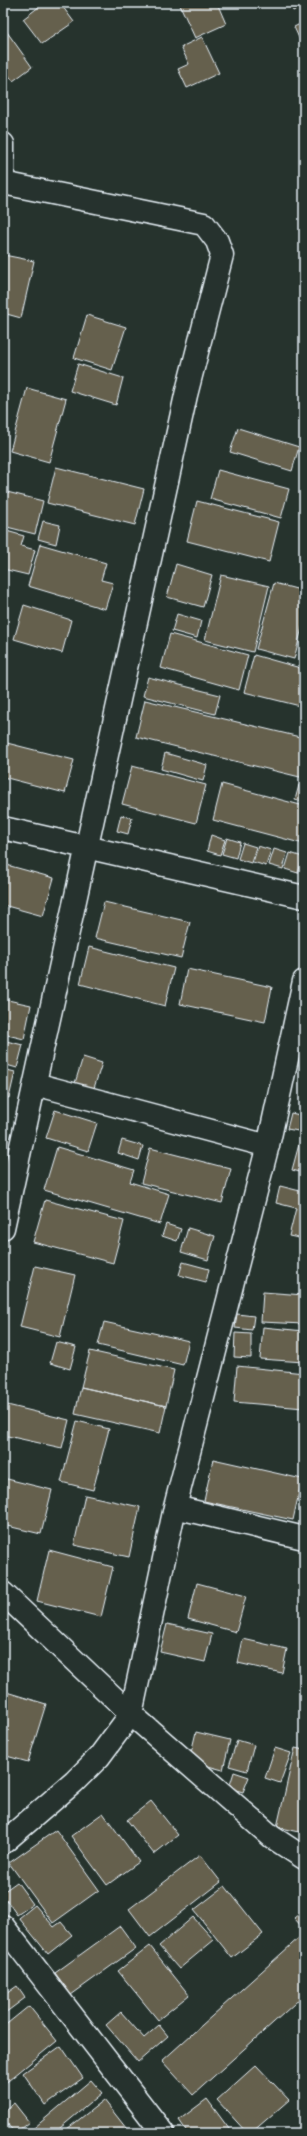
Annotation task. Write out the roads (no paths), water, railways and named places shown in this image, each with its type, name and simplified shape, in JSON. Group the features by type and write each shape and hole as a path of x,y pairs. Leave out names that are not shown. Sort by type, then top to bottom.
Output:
{"street":[{"path":"3,144 3,177"},
{"path":"3,183 204,224 217,241 222,255 186,395 3,1228"},
{"path":"3,828 304,897"},
{"path":"3,1843 74,1782 99,1757 131,1714 176,1507 268,1146 304,981"},
{"path":"35,1084 268,1146"},
{"path":"176,1507 304,1538"},
{"path":"3,1593 131,1714 272,1837 304,1858"},
{"path":"3,1926 163,2133"}]}
